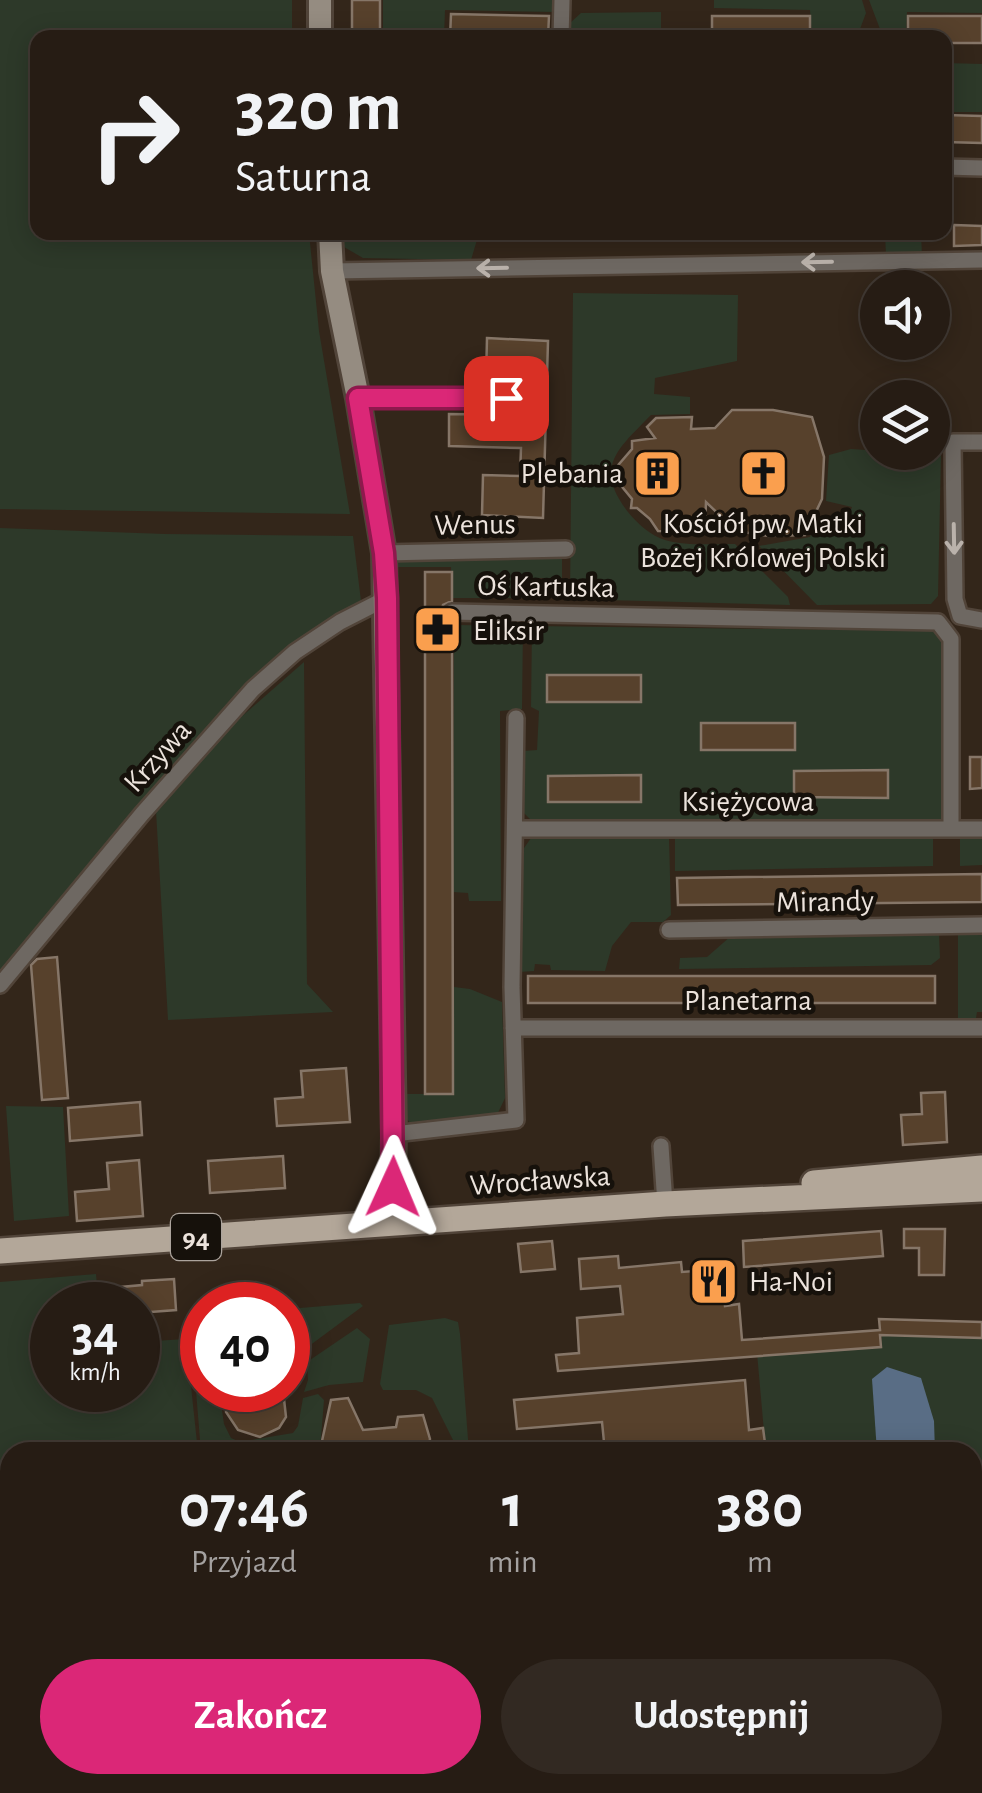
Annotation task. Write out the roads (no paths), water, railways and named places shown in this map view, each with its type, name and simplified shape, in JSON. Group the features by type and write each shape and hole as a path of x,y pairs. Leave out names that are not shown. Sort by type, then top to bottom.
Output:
{"main road":[{"name":"Wrocławska","path":"665,1204 848,1178 982,1168"},
{"name":"Wrocławska","path":"0,1251 665,1204 982,1189"}],"street":[{"path":"320,0 320,30"},
{"path":"561,30 562,0"},
{"path":"952,167 982,168"},
{"path":"330,240 332,271 384,553 387,598 392,1223"},
{"path":"332,271 982,260"},
{"path":"358,398 506,398"},
{"path":"982,442 953,442 954,600 960,616 982,620"},
{"name":"Wenus","path":"384,553 566,549"},
{"name":"Krzywa","path":"0,985 142,814 253,689 295,652 340,622 387,598"},
{"name":"Oś Kartuska","path":"452,612 938,622 950,639 951,828"},
{"path":"394,1134 516,1120 516,718"},
{"name":"Księżycowa","path":"515,830 982,829"},
{"name":"Mirandy","path":"669,930 982,926"},
{"name":"Planetarna","path":"513,1028 982,1028"},
{"path":"661,1146 665,1204"}],"water":[{"path":"887,1367 921,1378 934,1421 935,1442 876,1442 872,1379"}],"place":[{"name":"Plebania","path":"658,473"},
{"name":"Kościół pw. Matki Bożej Królowej Polski","path":"763,474"},
{"name":"Eliksir","path":"438,630"},
{"name":"Ha-Noi","path":"714,1281"}]}
